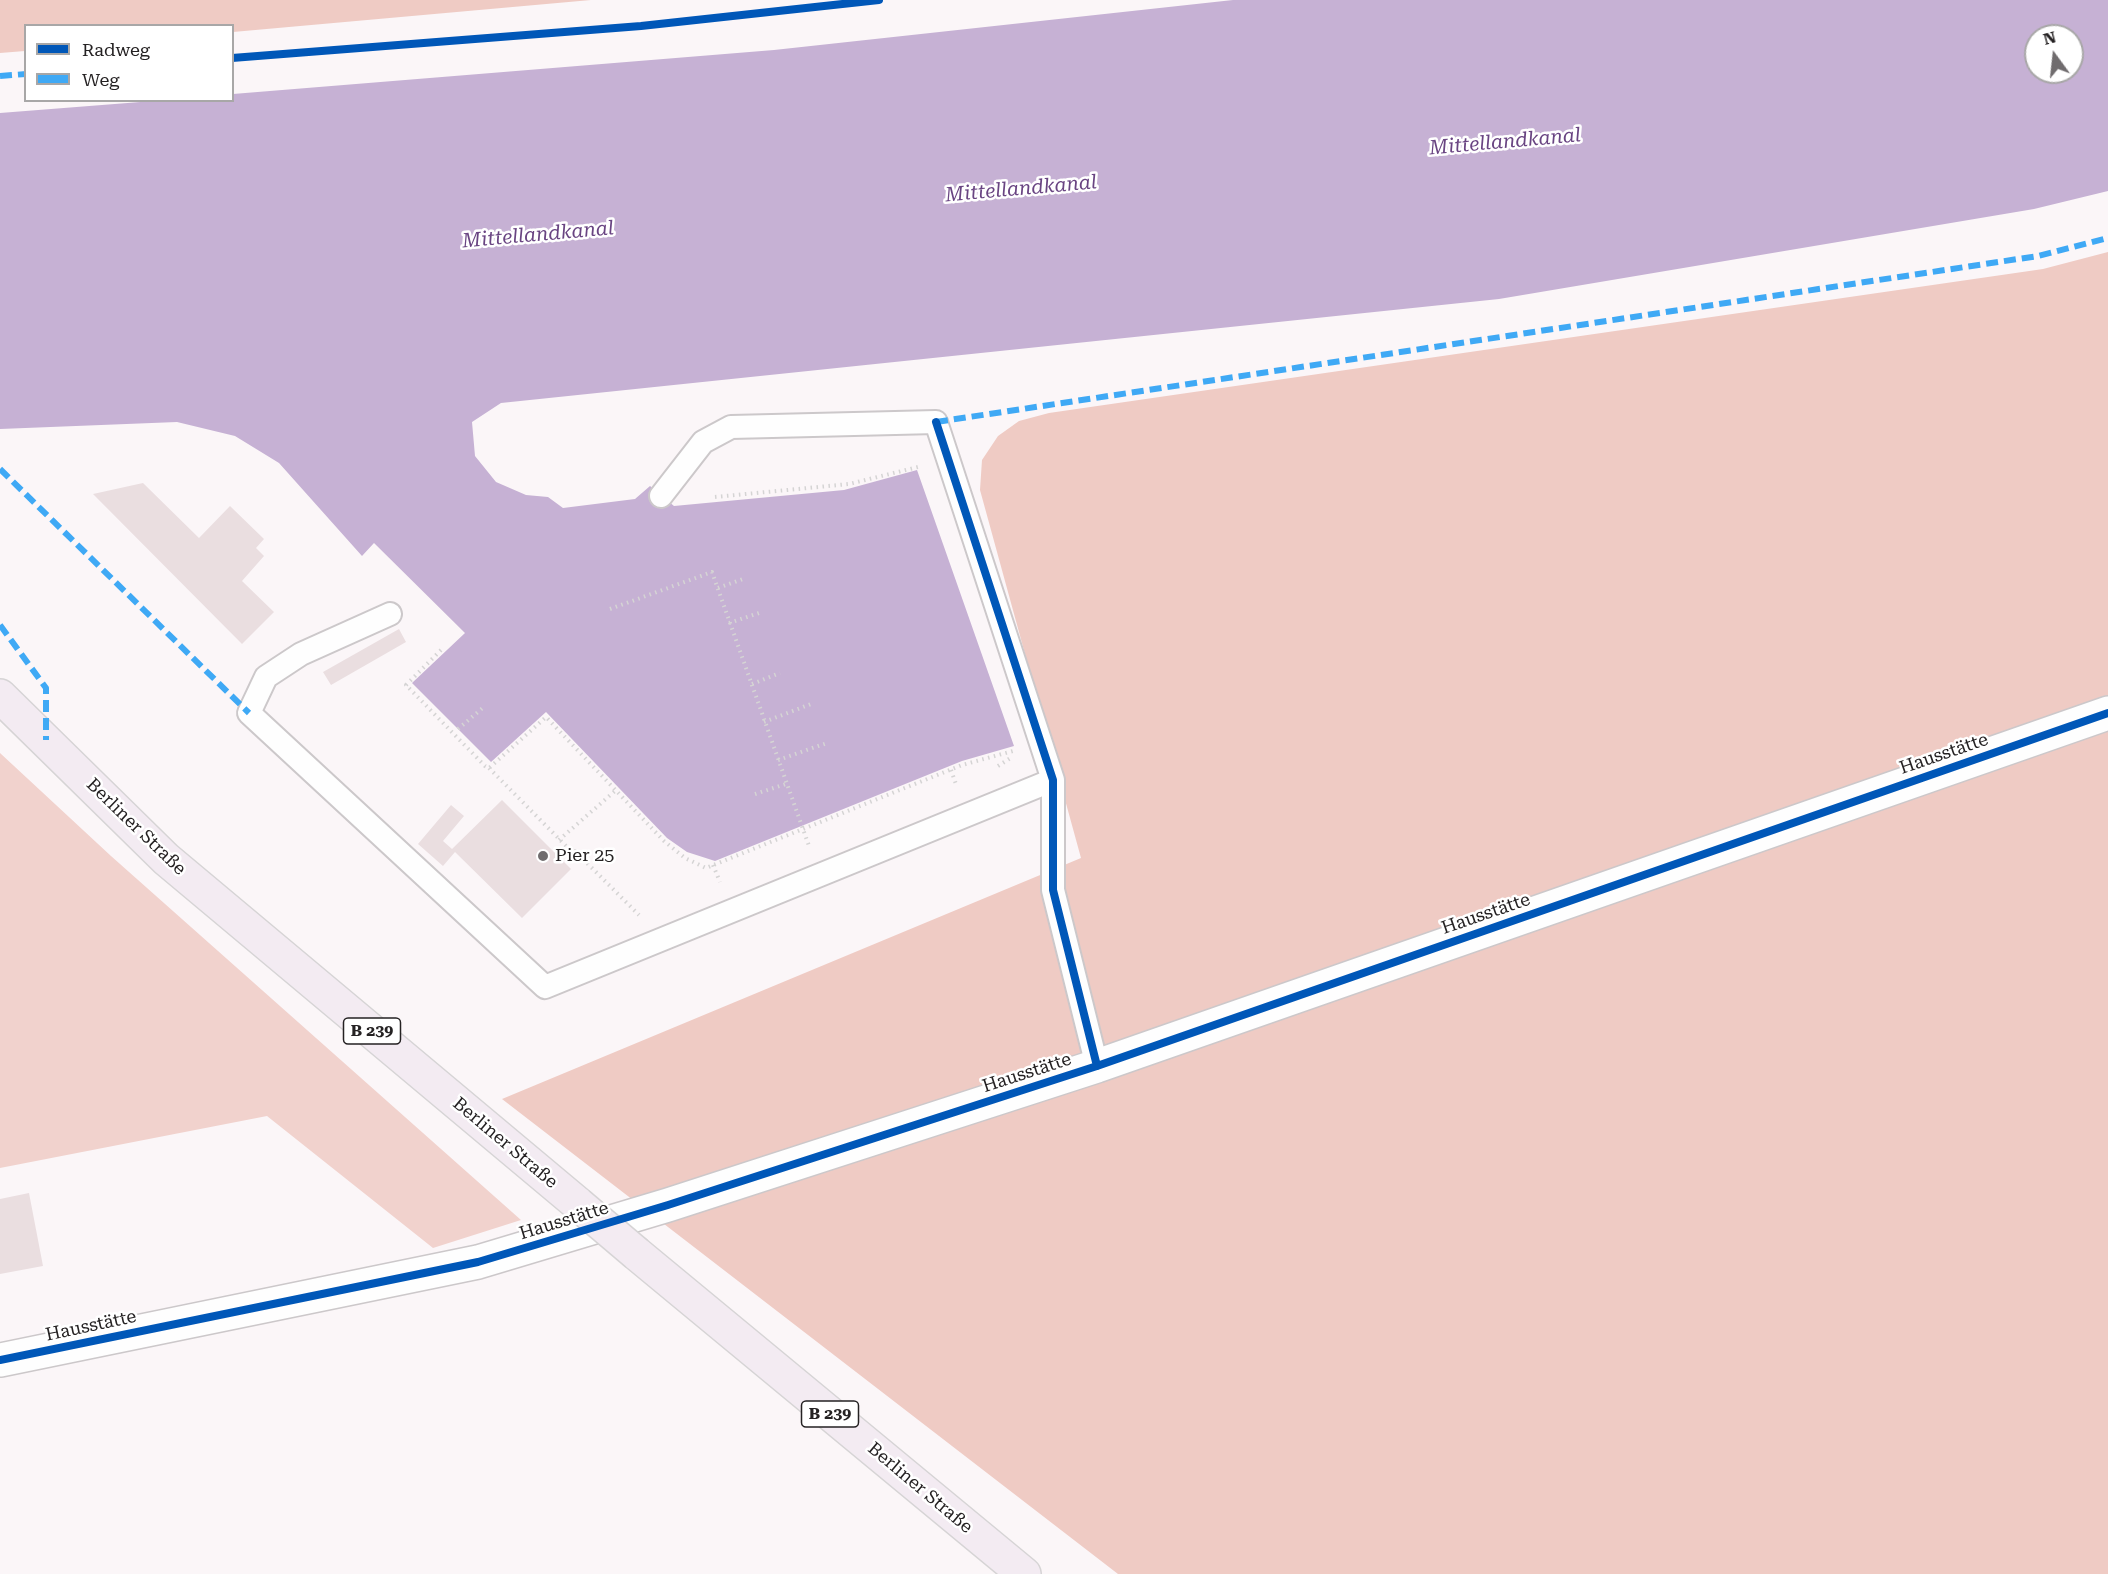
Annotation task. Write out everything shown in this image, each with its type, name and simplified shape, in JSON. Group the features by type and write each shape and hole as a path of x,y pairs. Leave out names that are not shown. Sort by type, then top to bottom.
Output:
{"main road":[{"name":"Berliner Straße","path":"0,696 166,859 637,1254 1024,1574"}],"street":[{"name":"Hausstätte","path":"0,1360 478,1262 668,1205 1097,1066 2108,713"}],"lane":[{"path":"661,496 703,442 731,427 936,422 1053,780 1053,890 1097,1066"},
{"path":"390,614 301,654 267,677 249,713 545,987 1053,780"}],"path":[{"path":"715,497 849,484 916,466 920,468"},
{"path":"610,609 712,572 808,844"},
{"path":"718,588 746,578"},
{"path":"729,623 759,613"},
{"path":"441,650 406,685 559,840 571,851 575,851 648,922 661,940"},
{"path":"752,684 780,673"},
{"path":"764,722 811,704"},
{"path":"458,729 485,705"},
{"path":"489,768 546,717 615,791 678,852 706,868 951,770 1013,751 1019,752 991,770"},
{"path":"778,760 827,743"},
{"path":"951,770 959,788"},
{"path":"755,794 786,784"},
{"path":"559,840 615,791"},
{"path":"713,865 720,884 731,881"}],"shaded area":[{"path":"0,0 591,0 234,32 234,24 24,24 24,51 0,53"},
{"path":"2108,252 2108,1574 1118,1574 502,1099 1081,858 980,490 982,460 998,436 1019,421 1049,413 2043,269"},
{"path":"0,753 111,856 521,1220 433,1248 267,1116 0,1168"}],"water":[{"name":"Mittellandkanal","path":"1233,0 2108,0 2108,191 2034,209 1499,299 501,403 472,422 475,456 496,482 526,495 548,497 563,508 635,499 650,486 674,506 844,490 917,470 1014,746 962,761 715,861 687,852 667,838 546,712 491,762 412,683 465,633 374,543 362,556 279,463 235,436 177,422 0,429 0,113 140,102 234,102 234,94 774,50"}],"building":[{"path":"143,483 199,538 230,506 264,539 256,548 264,556 242,581 274,612 242,644 93,494"},
{"path":"399,629 406,642 331,685 323,672"},
{"path":"502,800 571,869 522,918 455,852 443,866 418,844 451,805 464,816 443,841 452,849"},
{"path":"29,1193 43,1266 0,1274 0,1199"}],"marked path":[{"path":"0,76 24,74"},
{"path":"936,422 2038,256 2108,238"},
{"path":"0,469 249,713"},
{"path":"0,625 46,688 46,740"}],"cycle path":[{"path":"234,58 641,26 879,0"},
{"path":"936,422 1053,780 1053,890 1097,1066"},
{"path":"0,1360 478,1262 668,1205 1097,1066 2108,713"}],"place":[{"name":"Pier 25","path":"543,856"}]}
